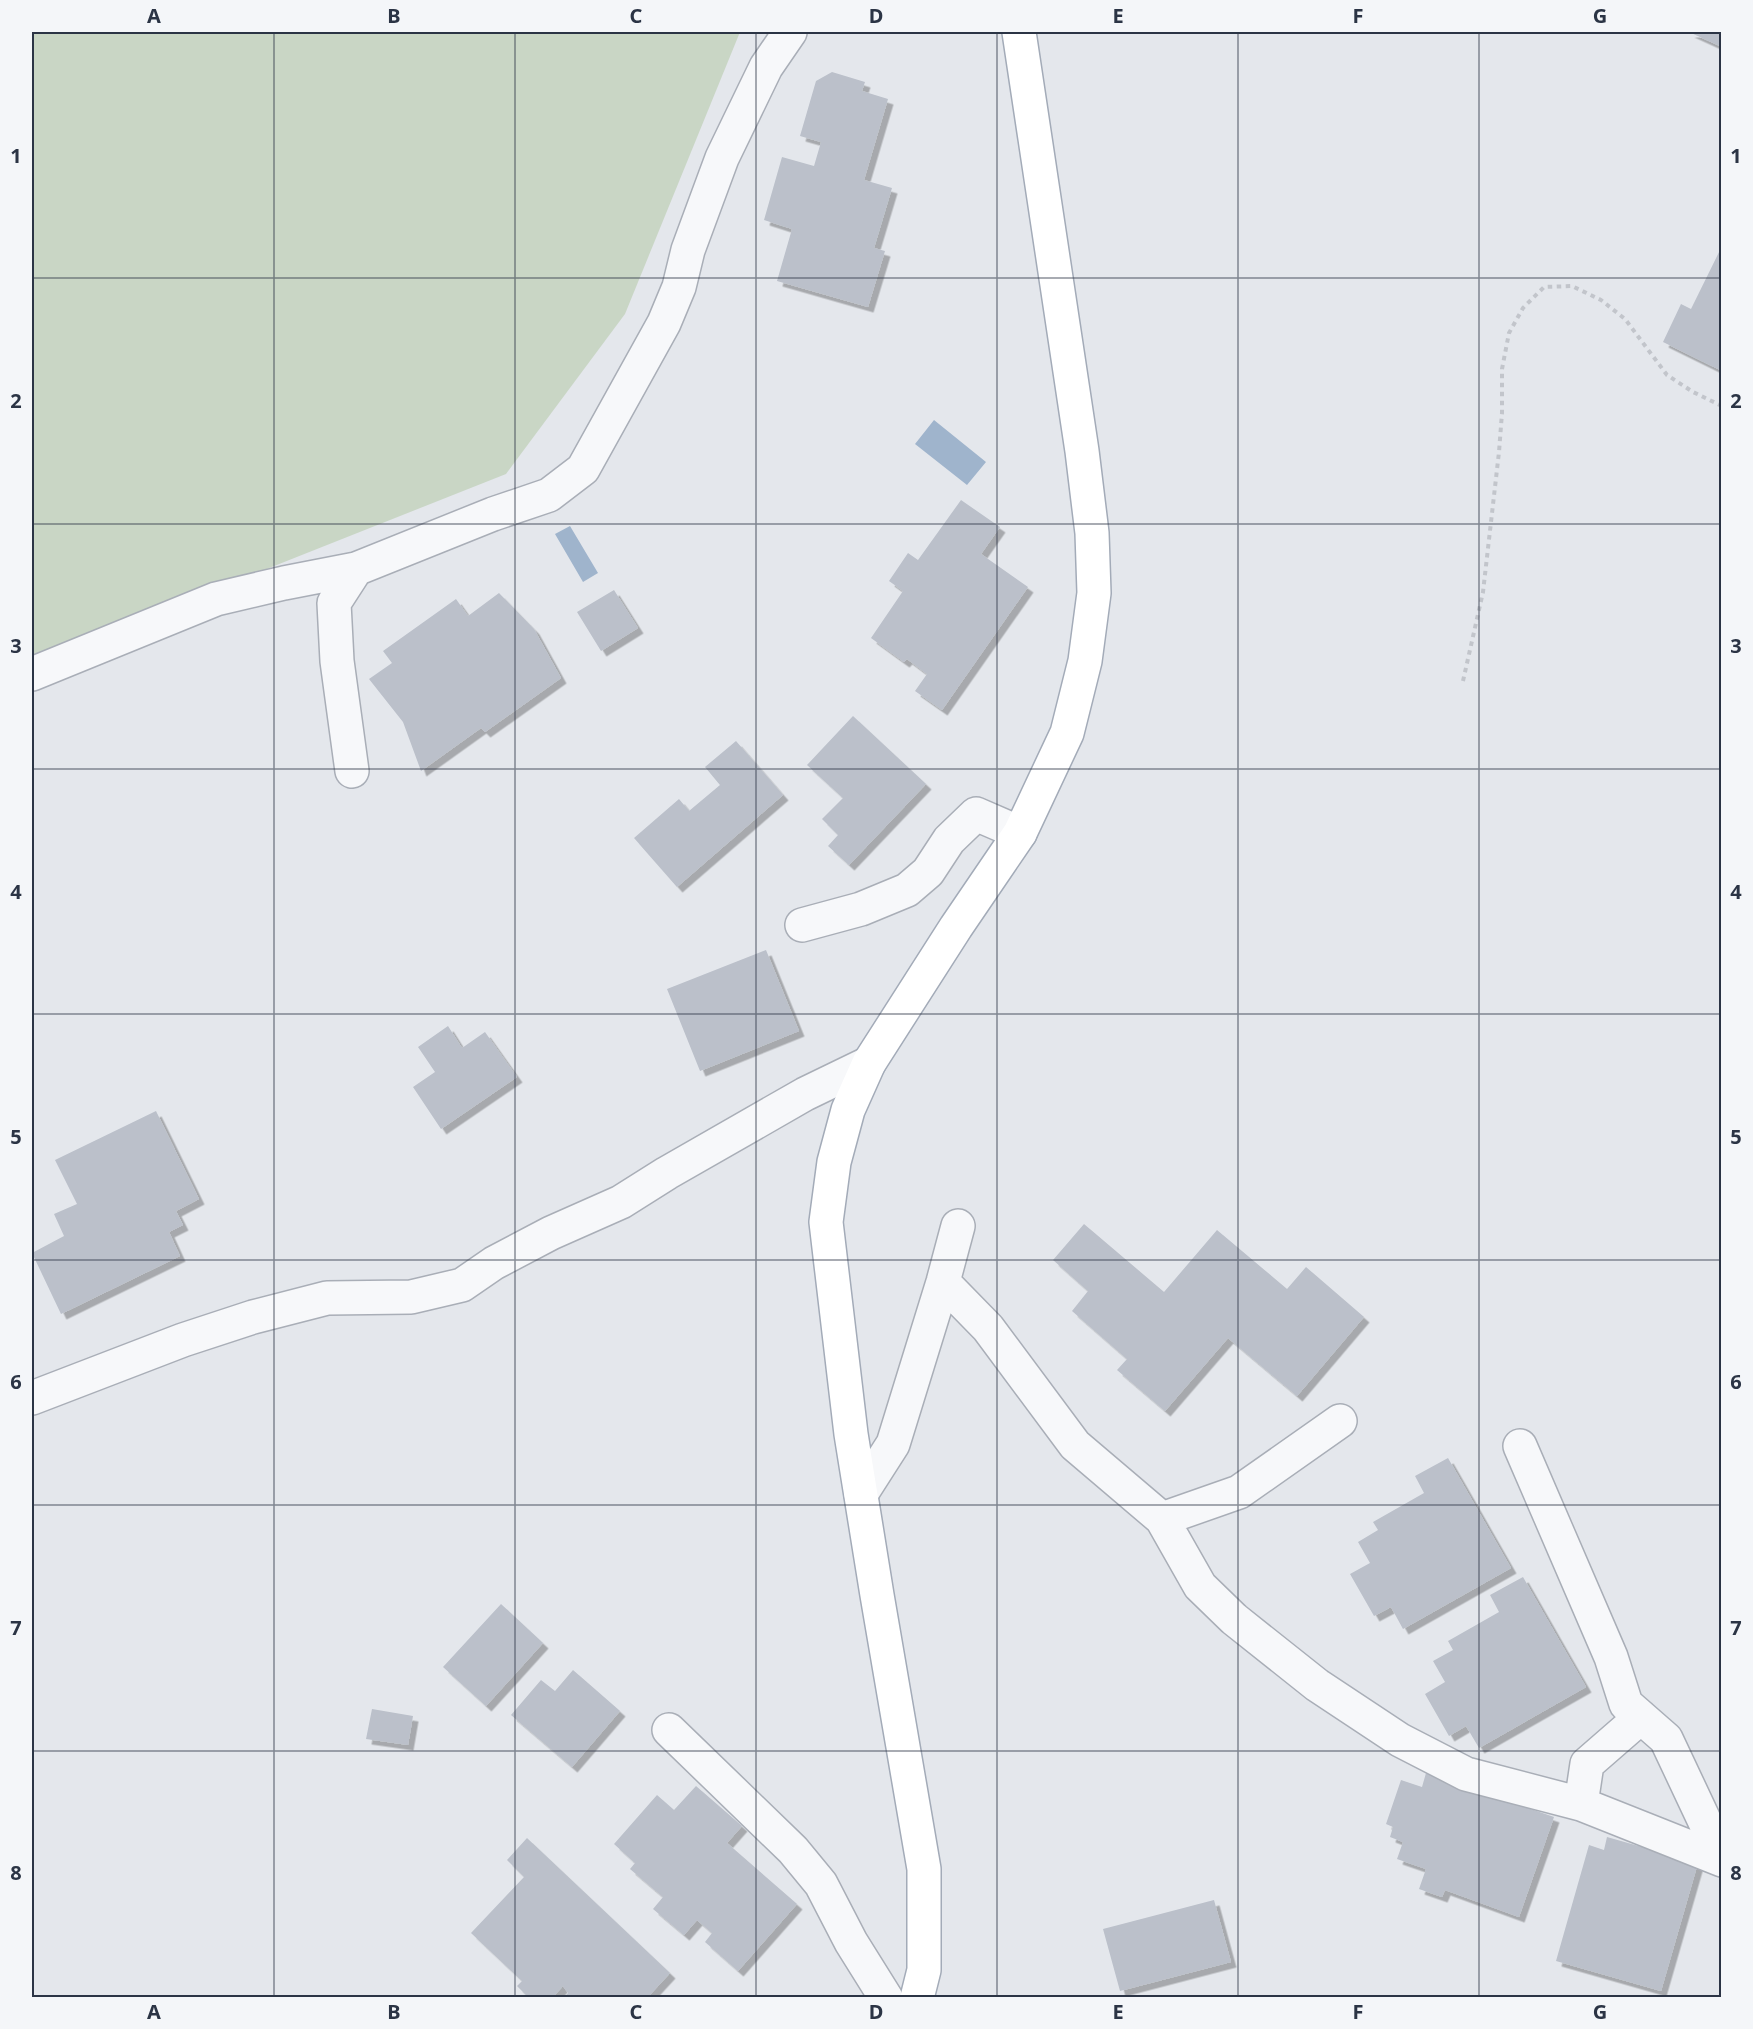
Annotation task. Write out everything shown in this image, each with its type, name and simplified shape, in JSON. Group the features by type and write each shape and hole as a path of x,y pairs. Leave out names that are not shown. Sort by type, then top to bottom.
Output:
{"main road":[{"path":"917,1998 924,1970 924,1869 851,1434 826,1222 839,1141 848,1110 869,1063 956,927 1020,833 1067,733 1085,661 1094,593 1092,533 1020,32"}],"street":[{"path":"32,674 216,599 356,569 493,514 549,495 583,469 664,323 679,287 688,250 722,158 766,67 790,32"},
{"path":"352,771 337,661 334,603 356,569"},
{"path":"802,925 861,909 908,890 928,872 949,840 976,814 1020,833"},
{"path":"32,1398 173,1344 253,1317 327,1298 411,1297 462,1285 494,1263 621,1202 796,1099 869,1063"},
{"path":"861,1494 893,1444 958,1226"},
{"path":"943,1282 988,1328 1075,1445 1162,1519 1200,1586 1234,1619 1317,1685 1400,1740 1466,1774 1581,1804 1722,1859"},
{"path":"1162,1519 1239,1492 1340,1421"},
{"path":"1520,1446 1611,1657 1626,1704 1666,1739 1722,1859"},
{"path":"1581,1804 1587,1764 1641,1717"},
{"path":"669,1730 793,1850 814,1875 821,1884 850,1942 886,1998"}],"path":[{"path":"1463,681 1483,592 1499,452 1502,369 1509,333 1524,308 1545,287 1572,286 1601,300 1625,319 1667,375 1693,392 1722,406"}],"green space":[{"path":"32,32 740,32 625,314 506,474 32,662"}],"water":[{"path":"934,420 986,462 967,485 915,444"},
{"path":"570,526 598,573 583,582 555,534"}],"building":[{"path":"1689,32 1722,32 1722,47"},
{"path":"832,72 865,82 862,91 888,99 864,180 892,188 874,248 885,251 868,307 777,281 792,229 764,220 782,157 814,166 821,142 800,136 816,81"},
{"path":"1722,246 1722,371 1663,342 1681,304 1691,309"},
{"path":"961,500 1000,527 981,554 1028,587 942,710 915,691 927,674 907,659 904,662 871,638 903,591 889,581 908,553 918,560"},
{"path":"614,590 638,628 601,651 577,612"},
{"path":"499,593 534,629 561,678 485,732 481,728 421,771 403,722 369,679 392,663 383,651 456,599 468,616"},
{"path":"853,716 926,784 849,865 828,846 838,835 822,819 843,798 807,765"},
{"path":"736,741 783,795 677,887 634,838 679,799 689,811 720,785 705,767"},
{"path":"766,950 799,1031 700,1071 667,989"},
{"path":"448,1026 462,1048 485,1032 517,1077 441,1129 413,1087 435,1072 418,1047"},
{"path":"156,1111 199,1199 176,1211 183,1225 169,1232 180,1256 61,1314 32,1253 64,1236 54,1214 77,1204 55,1160"},
{"path":"1084,1224 1164,1292 1217,1230 1287,1289 1306,1267 1364,1317 1297,1396 1228,1338 1165,1411 1117,1370 1127,1359 1072,1311 1088,1291 1053,1260"},
{"path":"1448,1458 1511,1568 1403,1629 1391,1607 1374,1616 1350,1574 1370,1563 1358,1542 1378,1530 1373,1522 1424,1493 1415,1476"},
{"path":"1523,1577 1586,1687 1479,1748 1466,1726 1449,1736 1425,1694 1445,1682 1433,1661 1453,1650 1448,1641 1499,1612 1490,1595"},
{"path":"501,1604 543,1643 486,1706 443,1667"},
{"path":"573,1670 620,1711 572,1767 511,1715 541,1680 555,1691"},
{"path":"372,1709 413,1716 408,1745 366,1739"},
{"path":"1426,1773 1554,1817 1519,1917 1445,1890 1442,1897 1419,1889 1426,1869 1397,1859 1403,1842 1390,1837 1393,1827 1386,1824 1401,1780 1422,1787"},
{"path":"696,1786 742,1826 727,1843 797,1904 738,1971 705,1942 712,1933 697,1920 684,1935 653,1909 663,1897 630,1869 635,1863 614,1844 657,1795 674,1810"},
{"path":"1607,1837 1698,1863 1661,1991 1556,1961 1589,1845 1604,1850"},
{"path":"527,1838 670,1973 647,1998 563,1998 568,1993 563,1986 552,1998 529,1998 517,1986 522,1981 471,1933 524,1877 507,1860"},
{"path":"1214,1900 1231,1962 1120,1991 1103,1929"}]}
